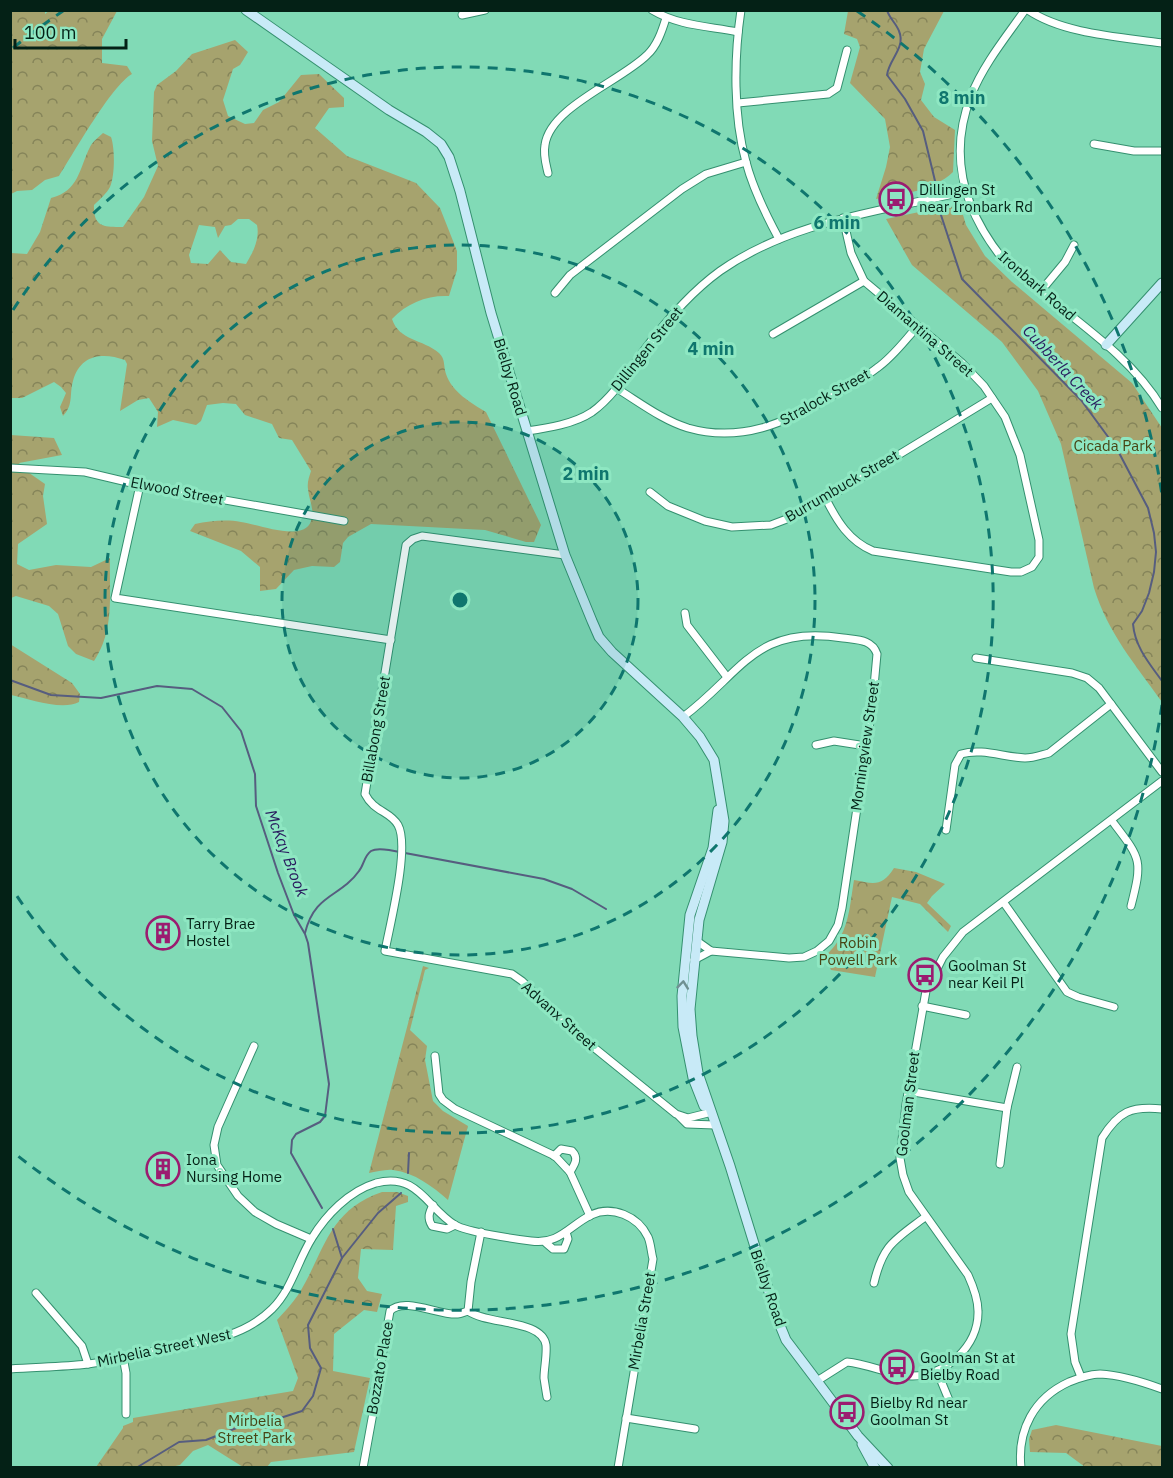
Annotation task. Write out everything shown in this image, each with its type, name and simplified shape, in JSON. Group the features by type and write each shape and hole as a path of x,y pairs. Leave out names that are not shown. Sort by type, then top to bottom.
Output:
{"street":[{"name":"Bielby Road","path":"246,10 441,144 460,191 491,313 565,555 599,637 612,652 683,717 700,737 714,760 724,820 722,842 702,904 694,960 690,1009 698,1073 786,1340 858,1436 888,1467"},
{"path":"462,15 485,10"},
{"path":"652,10 666,18 685,24 738,32"},
{"path":"741,10 736,63 740,132 746,162 760,201 779,239"},
{"path":"1026,10 1039,18 1057,24 1162,43"},
{"name":"Ironbark Road","path":"1026,10 979,79 971,96 964,121 961,147 962,179 972,213 987,240 1002,258 1106,345 1141,378 1162,408"},
{"path":"548,173 544,159 544,144 566,111 632,68 649,54 662,31 666,18"},
{"path":"738,103 828,94 837,88 848,50"},
{"path":"1094,144 1134,151 1162,152"},
{"path":"555,293 570,275 682,189 706,174 746,162"},
{"name":"Dillingen Street","path":"527,431 565,423 590,413 606,401 658,332 690,296 738,260 779,239 843,218 965,191"},
{"name":"Diamantina Street","path":"826,499 849,536 860,546 873,551 1011,572 1021,572 1032,567 1039,557 1039,540 1020,455 1005,417 984,386 962,363 864,281 851,253 843,218"},
{"path":"1040,292 1065,262 1074,245"},
{"path":"773,334 864,281"},
{"path":"1106,345 1162,283"},
{"name":"Stralock Street","path":"616,388 667,420 688,428 711,433 735,433 766,428 795,418 877,369 918,326"},
{"name":"Burrumbuck Street","path":"650,492 668,506 705,521 732,526 771,525 826,499 992,398"},
{"name":"Elwood Street","path":"10,468 85,472 140,485 344,521"},
{"path":"140,485 116,598 391,640"},
{"name":"Billabong Street","path":"385,951 403,848 402,835 396,821 370,803 365,794 406,545 422,536 565,555"},
{"path":"685,613 687,625 726,677"},
{"name":"Morningview Street","path":"683,717 726,677 764,647 782,639 801,635 825,635 866,642 874,646 877,654 866,746 838,925 829,941 817,951 804,957 789,958 711,951"},
{"path":"976,658 1072,673 1087,678 1099,687 1162,772"},
{"path":"946,830 955,765 961,754 974,750 1026,758 1049,753 1112,704"},
{"path":"816,745 834,741 866,746"},
{"name":"Goolman Street","path":"817,1381 847,1362 911,1376 937,1371 958,1358 966,1348 973,1332 978,1310 975,1290 968,1275 909,1192 900,1158 922,1006 931,979 943,957 963,932 1162,782"},
{"name":"Bielby Road","path":"712,1119 701,1101 693,1078 683,1027 682,996 690,915 714,848 719,797"},
{"path":"1112,820 1137,856 1138,878 1131,906"},
{"path":"1004,903 1067,992 1078,998 1114,1007"},
{"path":"694,960 711,951 697,941"},
{"name":"Advanx Street","path":"385,951 512,974 571,1029 687,1124 712,1119"},
{"path":"922,1006 966,1015"},
{"path":"254,1046 218,1126 214,1145 217,1165 238,1196 255,1212 311,1239"},
{"path":"435,1056 439,1094 443,1100 554,1156 570,1172 590,1215 546,1243"},
{"path":"1000,1164 1007,1108 1017,1067"},
{"path":"908,1091 1007,1108"},
{"path":"1081,1377 1075,1362 1071,1334 1102,1138 1116,1118 1127,1111 1139,1108 1162,1109"},
{"path":"679,1116 712,1119"},
{"path":"554,1156 561,1149 572,1151 577,1160 570,1172"},
{"name":"Mirbelia Street West","path":"10,1368 88,1364 228,1336 253,1325 283,1296 311,1239 326,1218 349,1196 375,1184 392,1181 408,1185 422,1193 454,1225 481,1232"},
{"path":"433,1205 429,1214 432,1226 447,1229 454,1225"},
{"name":"Mirbelia Street","path":"590,1215 603,1211 624,1214 639,1223 648,1238 653,1259 618,1467"},
{"path":"874,1283 884,1252 891,1243 926,1217"},
{"path":"468,1311 481,1232 546,1243 553,1250 564,1250 568,1239 566,1232"},
{"path":"36,1293 82,1346 88,1364"},
{"name":"Bozzato Place","path":"363,1467 375,1402 374,1391 390,1311 394,1307 403,1305 458,1314 468,1311 476,1317 532,1328 540,1334 546,1344 544,1379 547,1397"},
{"path":"123,1357 126,1373 126,1414"},
{"path":"937,1371 951,1405"},
{"path":"1021,1467 1019,1454 1022,1433 1031,1414 1043,1398 1060,1386 1081,1377 1098,1374 1146,1383 1162,1389"},
{"path":"626,1418 695,1429"},
{"name":"Bielby Road","path":"858,1436 875,1467"}],"green space":[{"path":"50,10 117,11 102,39 102,63 127,66 132,74 123,81 104,105 59,176 45,180 32,190 17,191 11,194 11,11 45,11 45,14"},
{"path":"848,11 944,11 924,49 920,72 925,84 921,100 934,117 955,130 953,172 936,184 917,191 876,199 890,147 885,119 850,83 860,47 857,39 844,34"},
{"path":"235,40 248,52 240,65 233,69 223,100 228,116 245,124 254,123 263,110 279,102 301,75 319,74 344,98 344,107 329,108 315,128 347,156 416,183 440,208 457,251 457,270 449,296 418,301 392,319 400,332 439,353 453,386 474,405 486,412 541,525 534,542 526,542 485,530 371,524 348,537 343,543 340,562 334,567 312,566 294,570 276,589 260,591 260,567 241,551 190,531 195,524 212,521 241,522 290,532 307,527 312,517 308,487 311,471 292,440 279,438 272,424 245,415 236,404 223,403 207,405 201,421 196,425 173,420 157,427 158,412 149,398 138,400 120,411 127,364 125,360 109,356 93,357 81,365 73,381 69,407 63,416 60,407 66,393 54,382 22,398 11,398 11,253 27,254 40,232 51,198 60,195 73,185 91,145 103,133 111,137 113,176 109,189 94,205 94,213 101,225 123,227 144,197 158,166 152,141 154,92 157,85 176,71 192,54","holes":["238,219 249,219 257,225 258,235 246,264 231,262 220,250 208,264 191,263 189,255 199,225 215,227 218,238 225,226 231,225"]},
{"name":"Cicada Park","path":"957,204 961,208 966,225 985,256 1012,282 1132,383 1162,428 1162,702 1123,648 1100,604 1094,588 1061,444 1038,391 1002,342 912,265 886,219"},
{"path":"11,435 54,438 62,455 19,463 22,468 45,484 43,496 47,524 18,544 17,564 29,570 56,565 91,567 110,558 108,624 101,649 94,661 76,654 68,646 58,614 49,606 16,596 11,598"},
{"path":"10,644 72,683 80,694 79,702 55,705 11,695"},
{"name":"Robin Powell Park","path":"894,868 916,872 945,884 927,903 951,926 948,932 920,904 892,897 875,977 831,970 825,956 839,939 847,921 854,880 877,883 890,874"},
{"path":"423,966 429,968 425,970 410,1030 427,1046 425,1060 433,1101 443,1111 468,1126 448,1200 429,1185 409,1174 390,1170 369,1173"},
{"name":"Mirbelia Street Park","path":"382,1192 397,1192 408,1196 408,1202 396,1206 393,1250 361,1249 358,1278 367,1291 382,1294 377,1312 364,1310 334,1334 333,1371 370,1378 354,1452 271,1462 267,1467 243,1467 208,1445 193,1451 180,1465 171,1467 96,1467 123,1426 133,1422 133,1418 293,1391 298,1378 277,1320 298,1295 338,1222 349,1210"},
{"path":"1056,1425 1162,1446 1162,1467 1085,1467 1066,1453 1030,1452 1029,1439 1032,1430"}],"waterway":[{"name":"Cubberla Creek","path":"887,10 901,37 899,48 887,75 905,99 923,131 936,185"},
{"name":"Cubberla Creek","path":"939,209 962,279 1081,400 1117,449 1148,508 1156,552 1154,572 1142,611 1133,624 1140,647 1162,681"},
{"name":"McKay Brook","path":"10,680 51,695 101,698 157,686 192,689 222,707 241,731 255,774 256,806 278,873 294,915 308,943 329,1084 325,1116 320,1122 296,1134 292,1140 291,1153 322,1208"},
{"path":"305,933 315,910 352,880 369,853 377,849 544,879 572,889 606,909"},
{"path":"408,1173 409,1153"},
{"name":"McKay Brook","path":"136,1468 179,1442 206,1440 239,1427 274,1420 302,1411 313,1396 321,1368 310,1348 308,1325 342,1258 378,1213 401,1193"},
{"name":"McKay Brook","path":"333,1229 342,1258"}],"place":[{"name":"Dillingen St near Ironbark Rd","path":"896,199"},
{"name":"Tarry Brae Hostel","path":"163,933"},
{"name":"Goolman St near Keil Pl","path":"925,975"},
{"name":"Iona Nursing Home","path":"163,1169"},
{"name":"Goolman St at Bielby Road","path":"897,1367"},
{"name":"Bielby Rd near Goolman St","path":"847,1412"}]}
